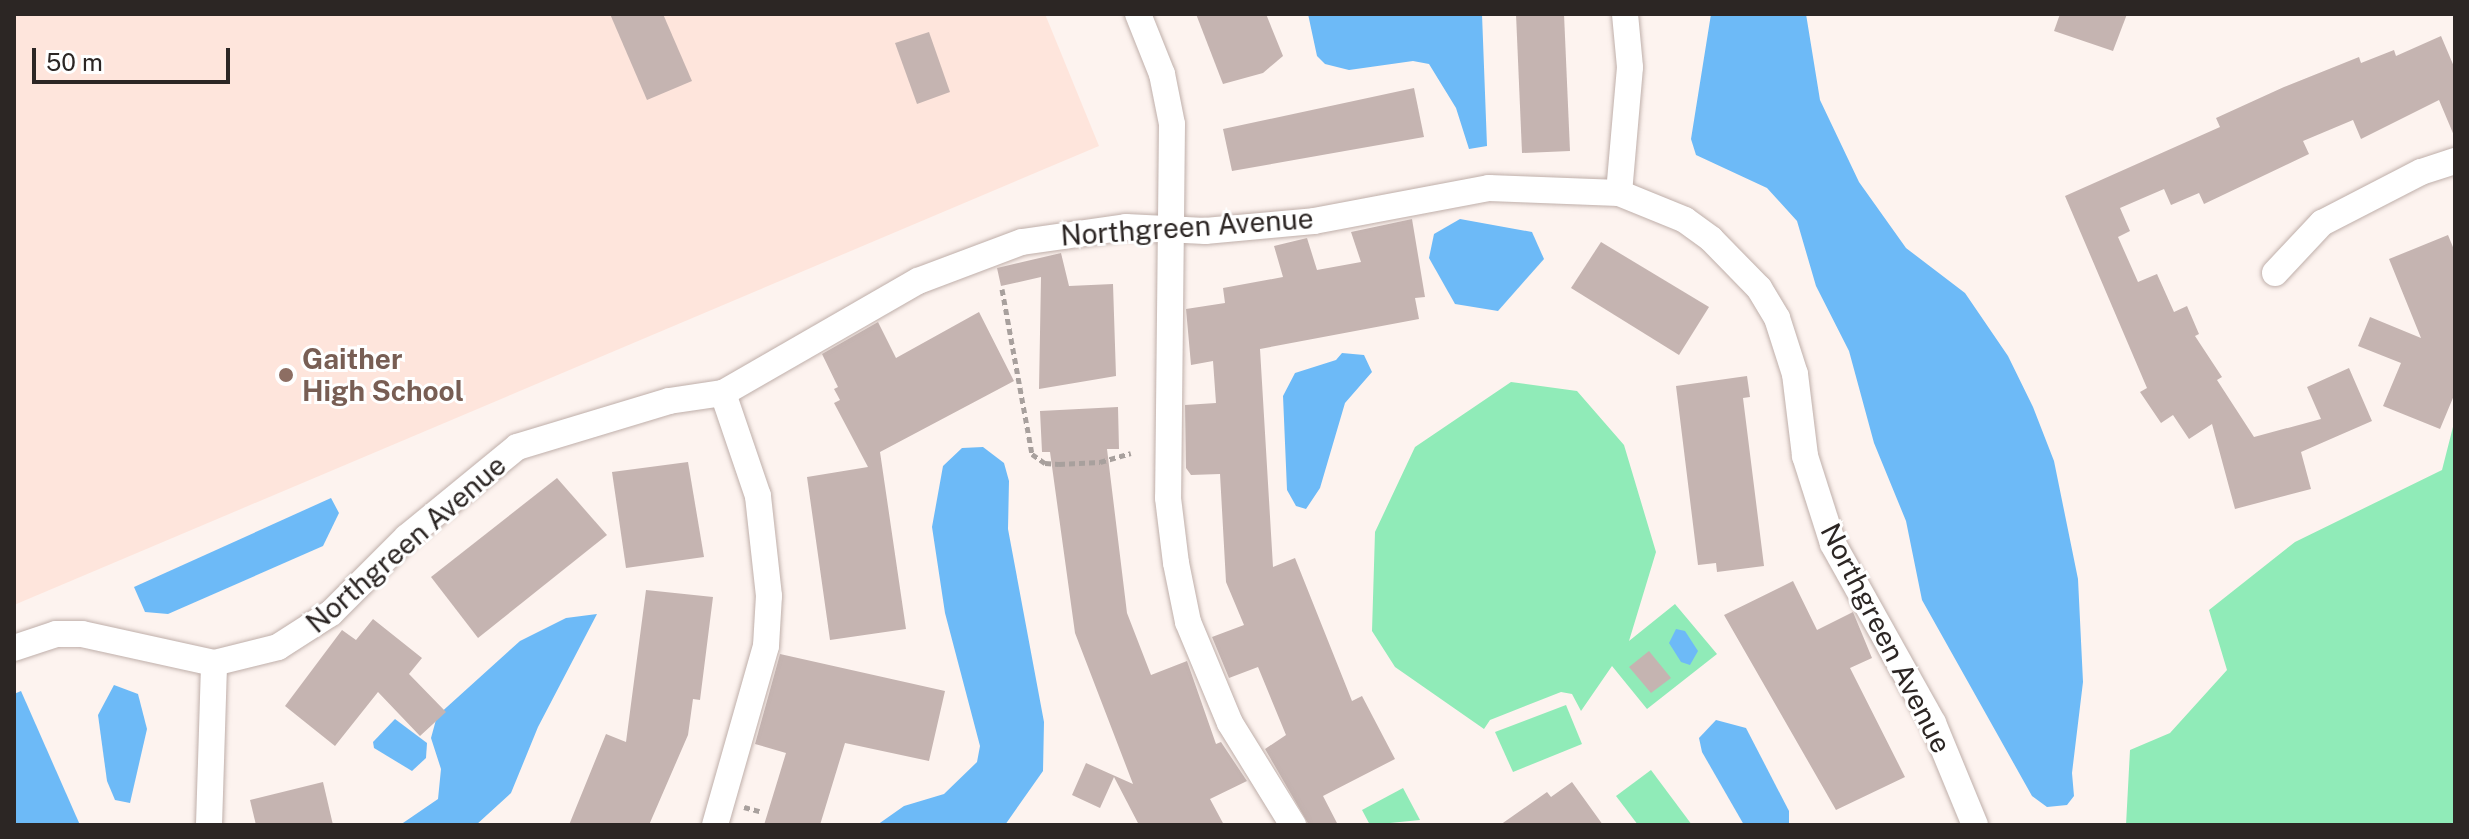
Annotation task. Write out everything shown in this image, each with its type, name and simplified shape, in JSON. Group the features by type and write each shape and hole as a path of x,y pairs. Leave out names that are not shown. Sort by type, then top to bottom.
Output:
{"street":[{"path":"1138,14 1162,74 1172,124 1174,230 1168,498 1176,563 1188,622 1230,723 1293,825"},
{"path":"1619,193 1630,67 1625,14"},
{"path":"2275,273 2322,223 2421,172 2455,161"},
{"name":"Northgreen Avenue","path":"14,648 56,634 82,634 214,663 245,658 305,633 407,537 517,447 669,401 723,393 918,281 972,259 1075,231 1174,230 1314,221 1489,188 1619,193 1685,220 1711,239 1759,288 1777,318 1795,374 1805,456 1833,544 1933,723 1975,825"},
{"path":"715,825 766,646 769,596 758,496 723,393"},
{"path":"209,825 214,663"}],"path":[{"path":"1002,289 1032,454 1045,463 1059,464 1100,462 1131,453"}],"shaded area":[{"name":"Gaither High School","path":"14,14 1045,14 1099,146 14,605"}],"green space":[{"path":"1511,382 1577,391 1624,445 1656,552 1629,641 1675,604 1717,654 1647,709 1612,666 1581,711 1572,694 1561,692 1490,720 1484,729 1395,667 1372,631 1375,532 1415,447"},
{"path":"2455,419 2455,825 2126,825 2130,750 2170,733 2227,670 2209,610 2295,542 2442,470"},
{"path":"1566,705 1582,744 1513,772 1495,732"},
{"path":"1651,770 1692,825 1638,825 1616,796"},
{"path":"1403,788 1420,820 1370,825 1362,810"}],"water":[{"path":"1308,14 1482,14 1487,146 1469,149 1456,108 1429,64 1413,61 1349,70 1325,64 1317,56"},
{"path":"1711,14 1806,14 1820,100 1859,182 1906,248 1965,293 2008,356 2033,407 2054,461 2078,579 2083,682 2072,773 2074,796 2067,805 2047,807 2032,796 1922,600 1906,521 1874,443 1849,351 1816,286 1797,221 1767,188 1696,155 1691,139"},
{"path":"1460,219 1532,232 1544,259 1498,311 1455,304 1429,258 1434,234"},
{"path":"1342,353 1364,355 1372,372 1345,403 1320,488 1306,509 1296,506 1287,490 1283,396 1295,373 1336,360"},
{"path":"983,447 1004,463 1009,481 1008,529 1044,722 1043,771 1005,825 877,825 904,806 944,794 977,762 980,746 945,613 932,527 943,466 962,448"},
{"path":"331,498 339,513 323,546 168,614 145,612 134,587"},
{"path":"597,614 538,727 511,793 476,825 400,825 438,799 441,769 431,738 437,716 520,641 566,618"},
{"path":"1676,629 1685,631 1698,651 1690,665 1681,662 1669,643"},
{"path":"114,685 138,694 147,729 130,803 115,800 107,781 98,715"},
{"path":"21,691 80,825 14,825 14,694"},
{"path":"395,719 427,743 426,758 412,771 374,748 373,742"},
{"path":"1716,720 1746,728 1789,811 1789,825 1744,825 1702,752 1699,738"}],"building":[{"path":"610,14 663,14 692,81 647,100"},
{"path":"1196,14 1266,14 1283,56 1263,73 1223,84"},
{"path":"1516,14 1564,14 1570,151 1522,153"},
{"path":"2060,14 2127,14 2113,51 2054,31"},
{"path":"929,32 950,92 917,104 895,43"},
{"path":"2441,36 2455,69 2455,138 2439,100 2361,139 2353,120 2303,141 2309,154 2204,204 2199,193 2171,205 2164,189 2120,208 2130,231 2118,237 2138,282 2157,274 2174,312 2187,306 2199,334 2195,336 2222,377 2217,380 2254,437 2321,419 2307,387 2349,368 2372,421 2301,452 2311,489 2235,509 2212,424 2189,439 2173,415 2161,423 2140,392 2147,388 2065,196 2220,127 2216,118 2284,87 2359,57 2361,63 2394,50 2396,56"},
{"path":"1414,88 1424,137 1232,171 1223,129"},
{"path":"1412,219 1425,297 1415,298 1419,319 1260,349 1273,567 1295,558 1352,701 1362,696 1395,759 1323,796 1338,825 1309,825 1265,749 1286,735 1258,667 1229,678 1212,637 1244,625 1226,582 1220,474 1191,475 1186,468 1185,405 1216,403 1213,361 1191,365 1186,309 1225,303 1223,288 1283,277 1274,246 1307,238 1317,270 1361,262 1351,232"},
{"path":"2448,235 2455,252 2455,393 2440,429 2383,406 2401,363 2358,346 2370,317 2421,338 2389,259"},
{"path":"1601,242 1709,307 1679,355 1571,288"},
{"path":"1061,253 1069,286 1113,284 1116,376 1039,389 1041,277 1001,286 997,268"},
{"path":"979,312 1014,381 880,452 906,629 830,640 807,477 868,467 834,403 840,400 834,389 838,387 822,354 878,322 896,358"},
{"path":"1747,376 1750,397 1743,398 1764,566 1717,572 1716,563 1698,565 1676,386"},
{"path":"1118,407 1119,449 1107,449 1127,613 1151,675 1187,661 1216,744 1221,742 1247,781 1210,799 1224,825 1139,825 1114,777 1100,808 1072,795 1086,763 1133,784 1075,633 1050,452 1042,452 1040,411"},
{"path":"688,462 704,557 626,568 612,472"},
{"path":"557,478 607,535 478,638 431,577"},
{"path":"1793,581 1817,630 1853,612 1872,658 1850,668 1905,777 1836,810 1724,615"},
{"path":"646,590 713,597 700,700 693,699 688,735 649,825 569,825 606,734 626,742"},
{"path":"373,619 422,658 409,674 446,712 420,736 378,692 335,746 285,706 342,630 356,640"},
{"path":"1649,651 1671,678 1651,693 1629,667"},
{"path":"780,654 945,691 929,761 845,743 820,825 764,825 786,753 755,744"},
{"path":"323,782 333,825 256,825 250,800"},
{"path":"1572,782 1603,825 1500,825 1547,792 1551,797"}],"place":[{"name":"Gaither High School","path":"286,375"}]}
